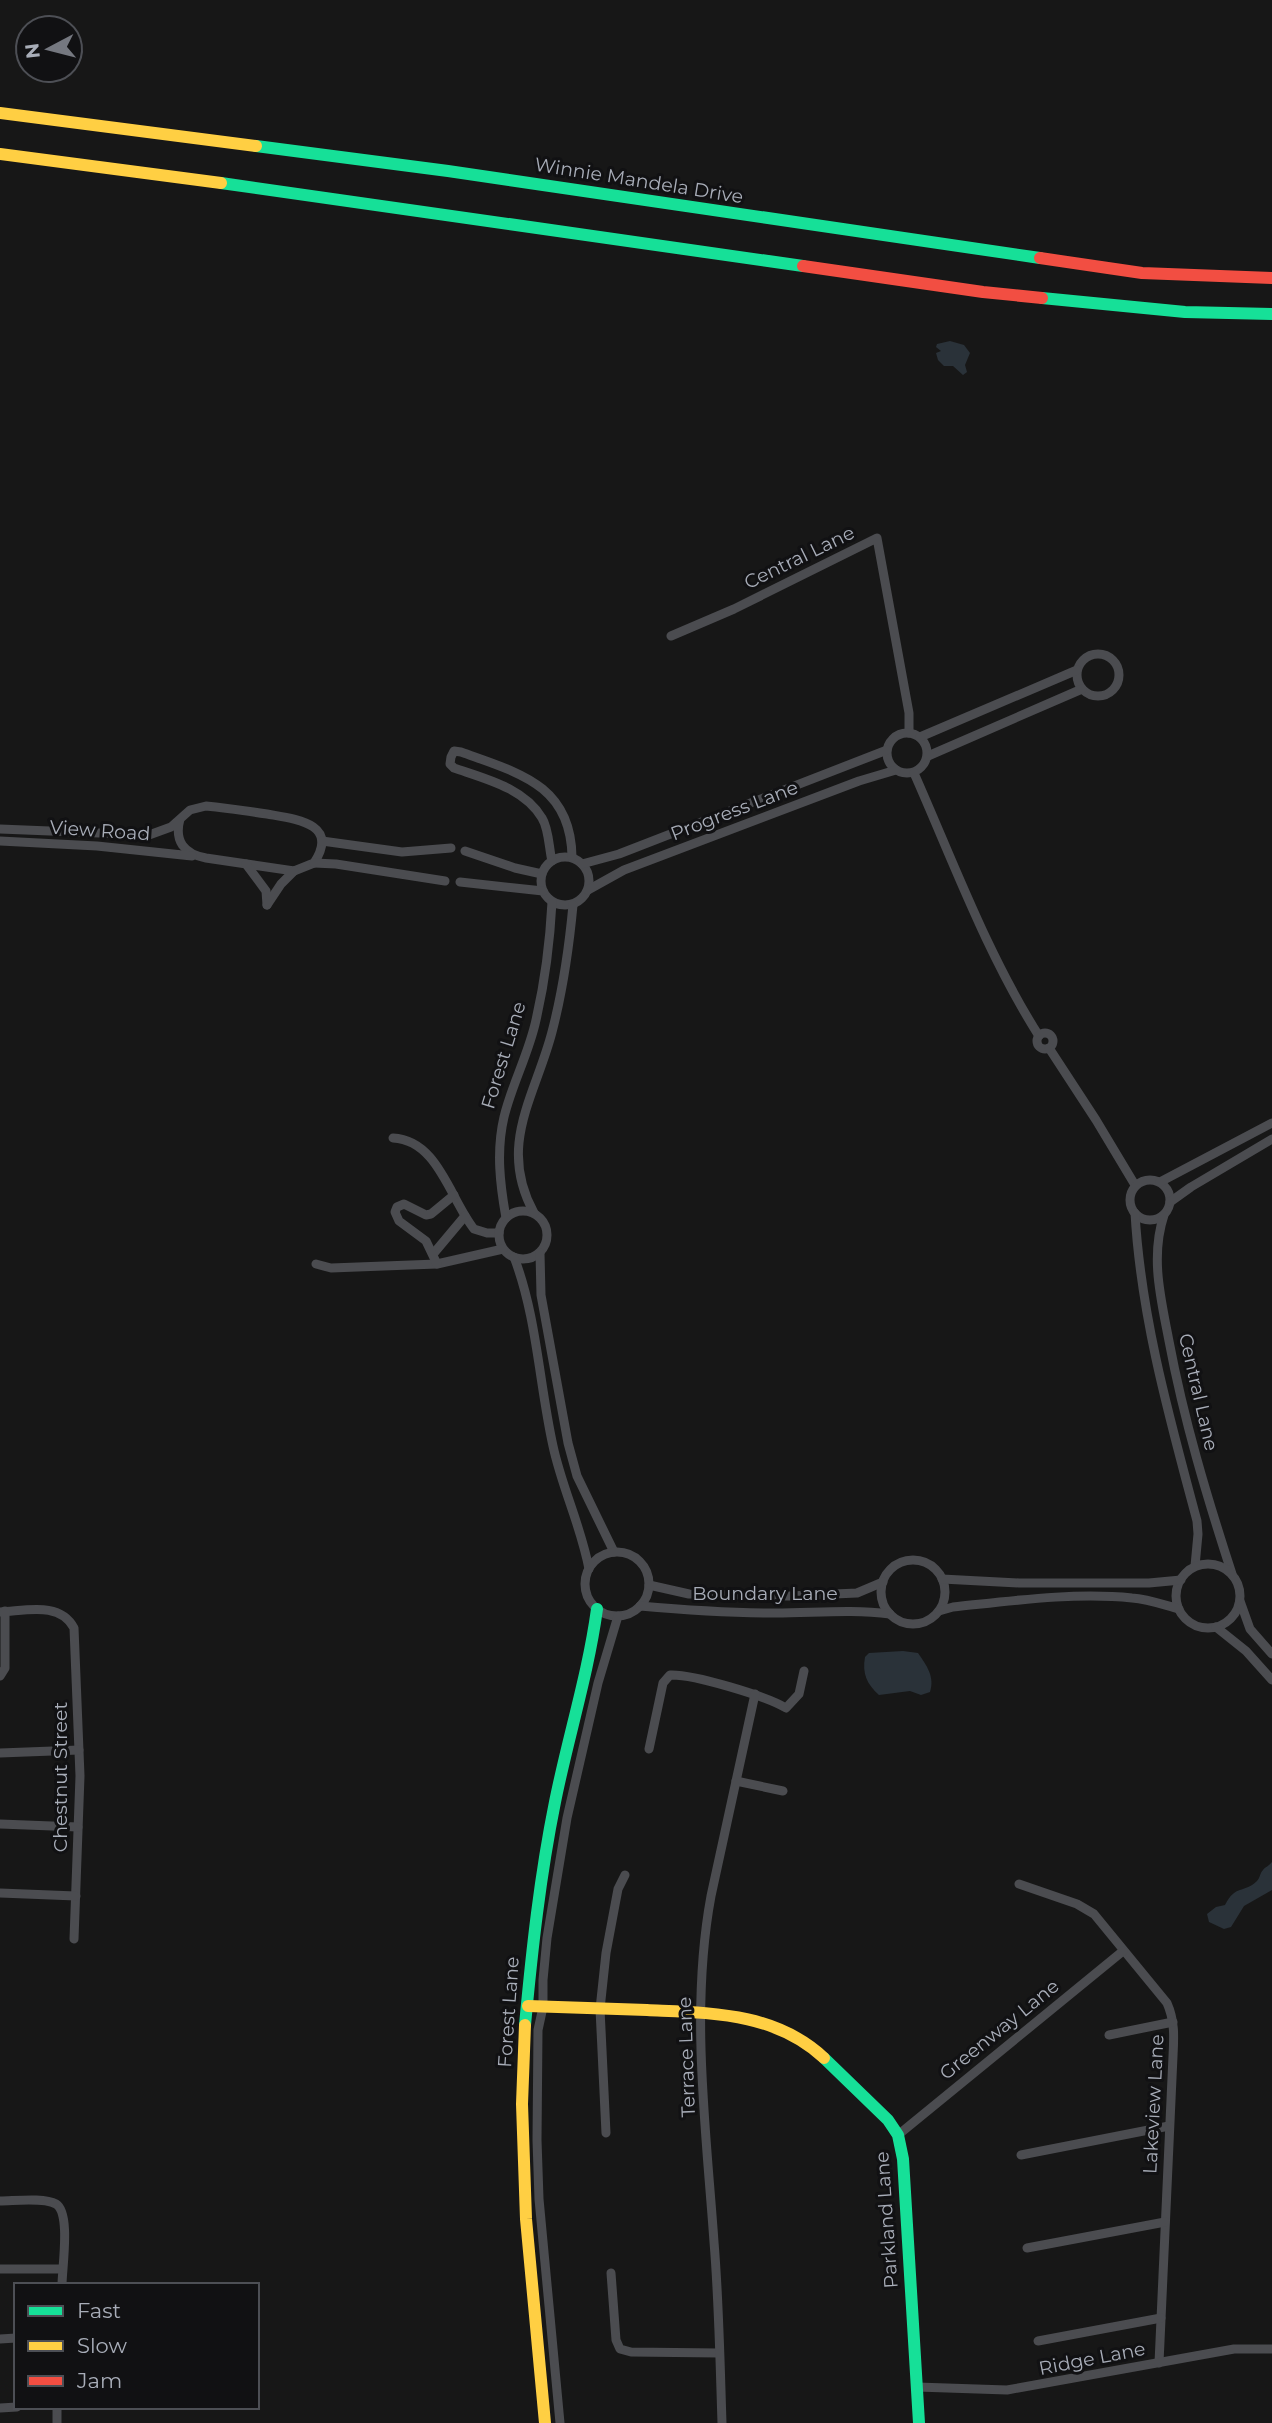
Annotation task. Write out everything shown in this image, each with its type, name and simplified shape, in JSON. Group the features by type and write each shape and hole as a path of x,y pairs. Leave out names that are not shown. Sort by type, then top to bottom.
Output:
{"main road":[{"name":"Winnie Mandela Drive","path":"0,113 448,171 1142,274 1272,278"},
{"path":"0,154 122,169 983,292 1185,312 1272,314"},
{"name":"Forest Lane","path":"545,2423 526,2220 523,2042 535,1921 555,1801 591,1652 597,1609"},
{"name":"Parkland Lane","path":"528,2006 701,2012 745,2017 793,2034 832,2064 888,2120 898,2135 903,2158 919,2423"}],"street":[{"name":"Central Lane","path":"671,636 734,609 877,538 909,712 909,733"},
{"path":"1098,654 1114,662 1118,680 1107,694 1089,694 1077,680 1077,670 1089,656 1098,654"},
{"path":"920,737 1077,670"},
{"path":"928,756 1082,689"},
{"path":"909,733 920,737 928,756 923,766 914,773 902,773 889,761 887,750 897,735 909,733"},
{"name":"Progress Lane","path":"582,864 619,855 887,750"},
{"path":"552,861 544,820 536,811 519,794 454,768 450,765 454,751 521,774 545,790 562,811 572,836 572,857"},
{"name":"Progress Lane","path":"588,890 624,870 859,781 896,770"},
{"path":"914,773 959,879 1011,990 1039,1036 1046,1034 1051,1037 1053,1042 1049,1048 1135,1185 1147,1179 1160,1182 1168,1190 1170,1202 1272,1139"},
{"name":"View Road","path":"0,829 138,836 157,833 171,827 190,810 198,807 236,809 305,821 319,833 322,841"},
{"name":"View Road","path":"180,820 177,829 180,842 197,857"},
{"name":"View Road","path":"0,841 137,850 294,871 314,863"},
{"path":"445,881 314,863 322,841 402,852 450,848"},
{"path":"465,850 515,868 542,874"},
{"path":"572,857 582,864 589,876 588,890 573,905 565,906 552,902 543,891 541,880 542,874 552,861 572,857"},
{"path":"245,864 265,891 267,905 294,871"},
{"path":"460,882 543,891"},
{"name":"Forest Lane","path":"506,1218 499,1167 500,1140 504,1114 536,1021 550,940 552,902"},
{"name":"Forest Lane","path":"534,1213 523,1193 520,1169 522,1117 551,1036 564,981 573,905"},
{"path":"1160,1182 1272,1123"},
{"path":"393,1138 414,1143 433,1163 474,1229 499,1233"},
{"name":"Central Lane","path":"1135,1185 1130,1204 1135,1213 1157,1364 1197,1521 1195,1566"},
{"path":"437,1264 426,1241 399,1222 395,1212 397,1207 404,1204 426,1215 430,1214 454,1195"},
{"name":"Central Lane","path":"1170,1202 1157,1242 1156,1265 1176,1379 1205,1489 1232,1574"},
{"path":"519,1211 534,1213 545,1223 545,1246 540,1252 525,1259 514,1257 503,1249 499,1233 506,1218 519,1211"},
{"path":"1135,1213 1151,1220 1164,1215"},
{"path":"433,1253 465,1216"},
{"path":"316,1264 331,1268 437,1264 503,1249"},
{"path":"540,1252 541,1295 568,1443 577,1476 614,1552"},
{"path":"514,1257 526,1297 552,1444 583,1539 589,1569 586,1590 597,1609 618,1616 626,1615 640,1606 648,1593 649,1585 644,1568 639,1561 623,1553 614,1552 596,1561 589,1569"},
{"path":"911,1560 929,1564 942,1579 944,1601 939,1611 931,1618 910,1623 899,1620 890,1614 882,1597 883,1582 894,1566 911,1560"},
{"path":"1240,1599 1234,1615 1216,1627 1194,1624 1179,1609 1177,1599 1181,1580 1195,1566 1215,1564 1232,1574 1238,1583 1240,1599 1250,1629 1272,1654"},
{"path":"942,1579 1149,1583 1181,1580"},
{"name":"Boundary Lane","path":"649,1585 689,1594 778,1596 857,1593 883,1582"},
{"path":"939,1611 1052,1598 1115,1597 1143,1600 1179,1609"},
{"name":"Boundary Lane","path":"640,1606 704,1611 864,1611 890,1614"},
{"name":"Chestnut Street","path":"3,1611 52,1610 67,1617 75,1633 79,1750 74,1939"},
{"path":"0,1676 5,1668 3,1611"},
{"name":"Forest Lane","path":"560,2423 538,2187 538,2030 543,2007 547,1938 570,1806 598,1683 618,1616"},
{"path":"1216,1627 1258,1662 1272,1680"},
{"path":"649,1749 663,1683 670,1675 755,1694 786,1708 799,1694 804,1671"},
{"name":"Terrace Lane","path":"722,2423 701,2012 705,1926 755,1694"},
{"path":"0,1753 79,1750"},
{"path":"736,1781 783,1791"},
{"path":"0,1825 78,1827"},
{"path":"606,2133 600,2008 606,1953 618,1889 625,1875"},
{"name":"Lakeview Lane","path":"1018,1884 1094,1914 1167,2003 1173,2022 1159,2363"},
{"path":"0,1893 76,1896"},
{"name":"Greenway Lane","path":"898,2135 1123,1951"},
{"path":"1109,2035 1173,2022"},
{"path":"1021,2155 1169,2126"},
{"path":"0,2201 44,2201 58,2205 65,2221 62,2283"},
{"path":"1027,2248 1165,2222"},
{"path":"0,2269 62,2269"},
{"path":"611,2273 616,2340 620,2349 631,2353 719,2353"},
{"path":"1038,2340 1161,2318"},
{"name":"Ridge Lane","path":"917,2387 1007,2390 1234,2349 1272,2349"}],"shaded area":[{"path":"950,341 964,345 970,353 965,365 967,372 963,375 953,366 944,366 938,360 936,353 941,351 936,347 937,344"},
{"path":"869,1653 918,1653 931,1676 930,1692 921,1695 910,1691 879,1695 866,1678 865,1657"},
{"path":"1272,1862 1272,1890 1244,1906 1231,1927 1224,1929 1209,1922 1207,1914 1216,1907 1225,1905 1233,1894 1257,1881 1262,1871"}],"traffic: fast":[{"path":"256,146 448,171 1040,258"},
{"path":"221,183 803,266"},
{"path":"1042,298 1185,312 1272,314"},
{"path":"525,2025 537,1913 550,1830 597,1609"},
{"path":"824,2058 888,2120 898,2135 903,2159 919,2423"}],"traffic: slow":[{"path":"0,113 256,146"},
{"path":"0,154 221,183"},
{"path":"528,2006 694,2012 741,2018 785,2032 824,2058"},
{"path":"525,2025 522,2104 526,2219 545,2423"}],"traffic: jam":[{"path":"1040,258 1142,273 1272,278"},
{"path":"803,266 1042,298"}]}
